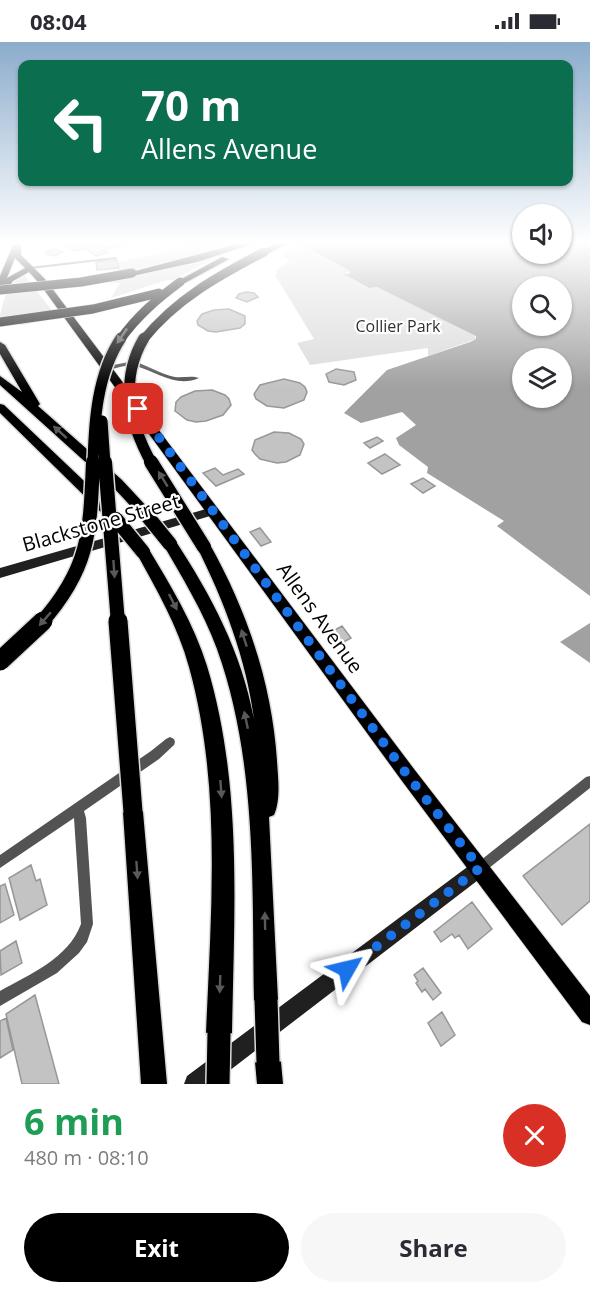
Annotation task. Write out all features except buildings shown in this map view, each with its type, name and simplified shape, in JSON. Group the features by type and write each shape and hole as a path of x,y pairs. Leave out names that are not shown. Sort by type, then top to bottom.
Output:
{"highway":[{"path":"0,322 63,314 163,291"},
{"path":"0,662 48,615 66,591 82,560 90,524 94,416 110,356 125,331 149,305 168,291"},
{"path":"194,291 167,310 144,339 130,373 129,403 139,436 226,589 241,629 263,714 268,788 264,862 269,1073"},
{"path":"0,346 40,414"},
{"path":"0,379 117,483 144,512 170,544 207,607 236,681 254,765 264,862"},
{"path":"101,385 154,1084"},
{"path":"0,407 116,519 143,552 167,591 189,637 205,687 217,747 223,849 218,1084"}],"main road":[{"name":"Allens Avenue","path":"50,291 408,776 590,1014"}],"street":[{"path":"108,368 138,364 165,376 178,379 196,378"},
{"name":"Blackstone Street","path":"0,573 213,511"},
{"path":"0,862 155,755 170,742"},
{"path":"195,1084 480,868 590,781"},
{"path":"0,999 70,956 82,940 87,924 80,818 77,808"}],"green space":[{"path":"8,291 36,291 57,317 23,325 0,321"},
{"path":"115,291 134,291 111,298"},
{"name":"Collier Park","path":"285,291 384,291 474,334 476,339 428,356 428,348 310,365 297,343 314,339"}],"shaded area":[{"path":"384,291 512,291 512,336 572,336 572,291 590,291 590,596 497,526 504,521 427,473 428,467 399,445 396,438 416,425 402,412 361,423 344,413 387,370 476,339 476,336"},
{"path":"590,623 590,663 560,642"}],"route":[{"path":"138,409 408,776 480,868 347,969"}]}
